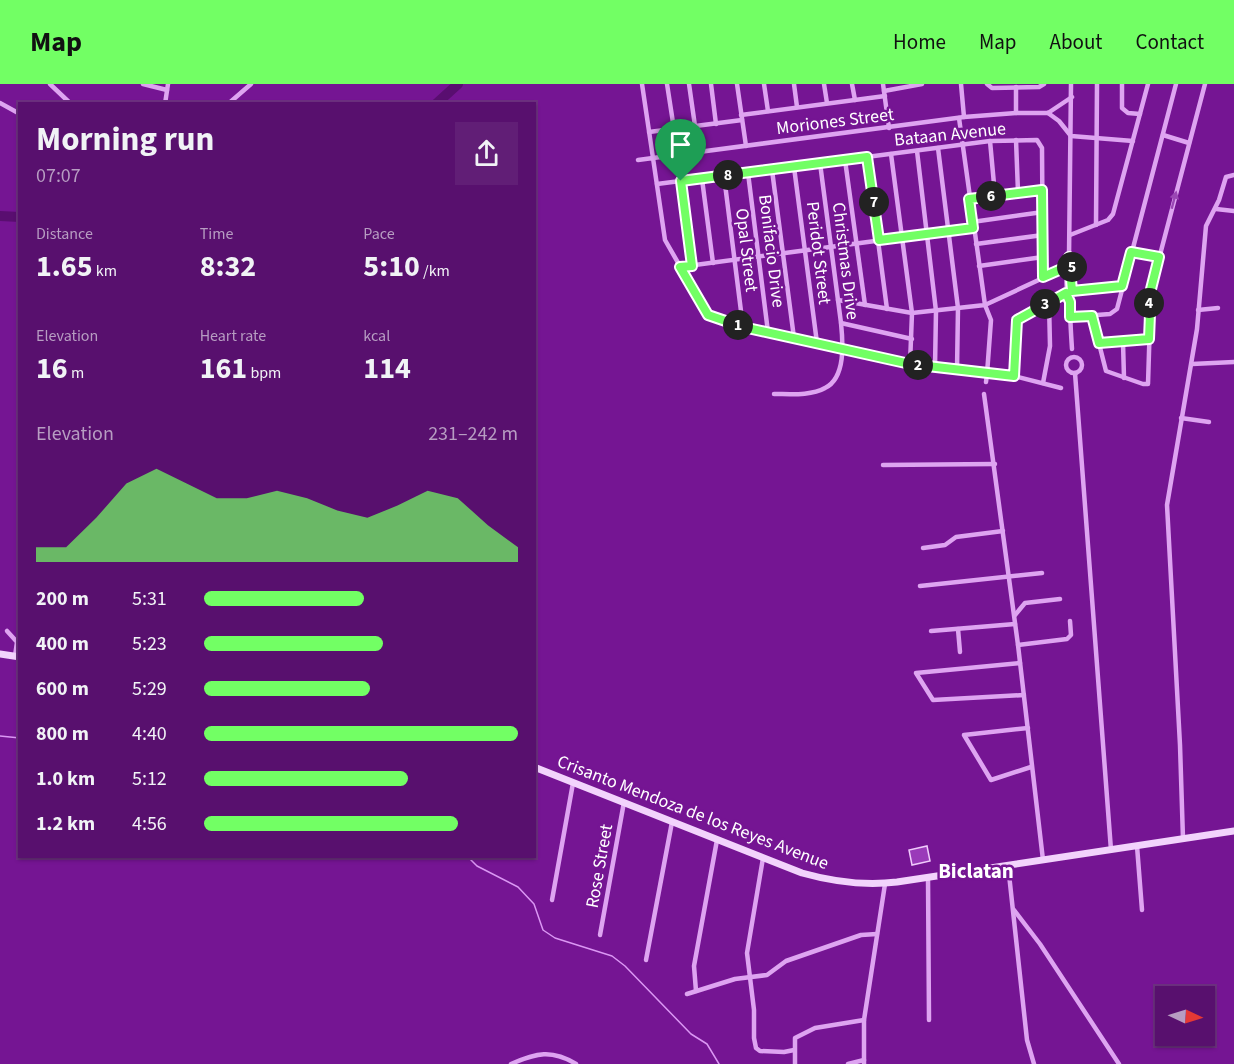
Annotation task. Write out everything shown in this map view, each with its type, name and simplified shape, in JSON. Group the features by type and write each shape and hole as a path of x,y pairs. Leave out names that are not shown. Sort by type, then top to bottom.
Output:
{"main road":[{"path":"0,654 17,657"},
{"name":"Crisanto Mendoza de los Reyes Avenue","path":"536,768 802,873 832,881 867,885 1234,831"}],"street":[{"path":"50,84 69,102"},
{"path":"143,84 167,90"},
{"path":"165,102 168,84"},
{"path":"230,102 251,84"},
{"path":"642,84 664,240 708,315 743,327 910,364 1014,376 1061,388"},
{"path":"667,84 674,129"},
{"path":"689,84 695,126"},
{"path":"711,84 716,123"},
{"path":"737,84 746,146"},
{"path":"764,84 768,111"},
{"path":"794,84 797,107"},
{"path":"824,84 827,103"},
{"path":"852,84 855,100"},
{"path":"883,84 889,128"},
{"path":"650,132 716,123 768,111 855,100 922,84"},
{"path":"961,84 961,118 969,199 985,305 991,320 986,382"},
{"path":"987,84 992,88 1039,87 1044,84"},
{"path":"1071,84 1070,317 1073,353 1082,366 1076,373 1111,850"},
{"path":"1096,225 1097,84"},
{"path":"1122,84 1122,108 1128,113 1140,114"},
{"path":"1070,236 1108,220 1113,214 1148,84"},
{"path":"1070,317 1114,313 1176,84"},
{"path":"1092,316 1106,371 1143,384 1149,381 1151,289 1205,84"},
{"path":"1016,87 1016,113"},
{"path":"1072,97 1048,113 1071,136 1133,141"},
{"path":"0,103 18,113"},
{"name":"Moriones Street","path":"638,160 961,118 1016,113 1048,113"},
{"path":"1163,135 1189,143"},
{"path":"1017,140 1018,192"},
{"name":"Bataan Avenue","path":"657,184 990,141 1037,140 1041,143 1043,277"},
{"path":"990,141 995,195"},
{"path":"938,148 958,308 957,370"},
{"path":"916,151 936,311 935,367"},
{"path":"891,154 912,313 910,364"},
{"path":"867,157 887,309"},
{"path":"845,160 865,305"},
{"name":"Christmas Drive","path":"774,394 816,392 826,388 832,384 844,350 820,163"},
{"name":"Peridot Street","path":"794,167 817,343"},
{"path":"772,170 794,338"},
{"name":"Bonifacio Drive","path":"748,173 768,332"},
{"name":"Opal Street","path":"724,176 743,327"},
{"path":"1183,839 1167,514 1181,418 1192,364 1206,226 1216,209 1226,177 1234,176"},
{"path":"702,179 713,263"},
{"path":"681,181 692,266"},
{"path":"969,199 1042,190"},
{"path":"1216,209 1234,211"},
{"path":"972,222 1043,212"},
{"path":"680,267 973,228"},
{"path":"976,244 1043,235"},
{"path":"1131,252 1159,257"},
{"path":"979,266 1043,256"},
{"path":"838,300 912,313 985,305 1069,266"},
{"path":"1014,376 1017,320 1069,292 1122,286"},
{"path":"1043,383 1050,346 1048,302"},
{"path":"1198,310 1218,308"},
{"path":"841,323 912,339"},
{"path":"1099,343 1149,339"},
{"path":"1122,342 1124,378"},
{"path":"1073,353 1067,361 1066,369 1076,373"},
{"path":"1192,364 1234,362"},
{"path":"984,394 1018,645 1043,860"},
{"path":"1181,418 1209,422"},
{"path":"883,465 995,464"},
{"path":"923,548 945,545 956,537 1003,531"},
{"path":"920,586 1042,573"},
{"path":"1014,616 1025,603 1060,599"},
{"path":"1018,645 1067,639 1071,635 1070,621"},
{"path":"931,631 1015,624"},
{"path":"958,629 960,652"},
{"path":"7,631 17,642 17,657"},
{"path":"1020,663 916,673 933,700 1024,695"},
{"path":"1028,728 964,735 991,780 1032,767"},
{"path":"552,900 573,783"},
{"name":"Rose Street","path":"600,935 624,802"},
{"path":"646,960 672,822"},
{"path":"696,991 694,966 717,840"},
{"path":"1137,846 1142,910"},
{"path":"763,858 747,953 754,1038 758,1050 780,1052 794,1050"},
{"path":"1008,865 1027,1040 1034,1064"},
{"path":"928,877 929,1020"},
{"path":"848,1064 864,1062 864,1020 885,884"},
{"path":"1013,907 1041,944 1119,1064"},
{"path":"687,994 750,976 767,975 786,961 861,935 878,934"},
{"path":"795,1064 795,1038 815,1028 864,1020"},
{"path":"511,1064 540,1054 555,1053 576,1064"}],"building":[{"path":"927,846 930,861 912,865 909,850"}],"waterway":[{"path":"438,102 458,84"},
{"path":"0,216 18,217"},
{"path":"0,736 18,738"},
{"path":"469,858 477,866 518,887 534,904 543,930 555,938 612,956 625,966 691,1034 707,1044 719,1064"}],"district":[{"name":"Biclatan","path":"976,871"}],"route":[{"path":"867,157 879,240 973,228 969,199 1042,190 1043,277 1066,267 1069,257 1072,291 1122,286 1131,252 1159,257 1151,289 1149,339 1099,343 1092,316 1070,317 1070,302 1066,293 1017,320 1014,376 910,364 743,327 713,318 708,315 680,267 692,266 681,181 867,157"}]}
